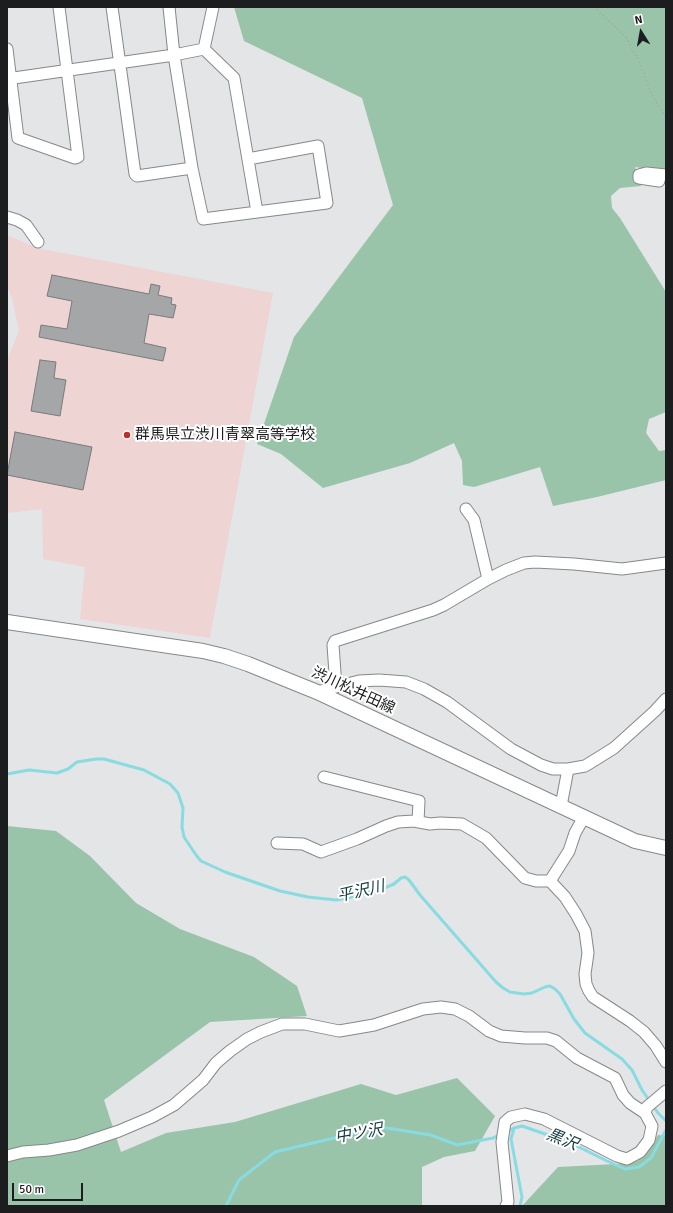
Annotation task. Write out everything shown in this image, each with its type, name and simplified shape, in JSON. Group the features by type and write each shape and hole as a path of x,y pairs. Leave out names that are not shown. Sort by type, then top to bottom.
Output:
{"main road":[{"name":"渋川松井田線","path":"7,622 203,650 248,664 317,692 635,841 666,848"}],"street":[{"path":"7,50 9,78 18,138 75,158 78,157 59,7"},
{"path":"112,7 135,174 137,176 192,168"},
{"path":"169,7 174,55 192,168 203,220 327,203 318,146 248,159"},
{"path":"204,49 212,7"},
{"path":"9,78 174,55 204,49"},
{"path":"204,49 234,78 257,212"},
{"path":"7,217 18,220 26,225 38,242"},
{"path":"466,509 474,520 488,579"},
{"path":"336,686 333,645 335,641 433,610 488,579 524,563 535,562 574,564 622,569 666,563"},
{"path":"317,692 359,681 379,680 406,682 424,689 447,702 511,749 541,765 553,769 568,769 585,766 614,748 666,700"},
{"path":"561,806 568,769"},
{"path":"324,777 419,801 418,822"},
{"path":"550,881 569,851 575,833 584,817"},
{"path":"278,843 303,844 321,852 398,822 462,824 486,838 525,878 536,881 550,881 565,897 585,931 588,953 585,974 586,984 589,991 594,997 644,1032 656,1046 666,1062"},
{"path":"7,1156 23,1152 48,1150 77,1145 119,1132 152,1117 174,1105 203,1080 216,1064 230,1051 247,1039 282,1024 305,1024 339,1031 351,1030 374,1025 423,1009 441,1007 455,1009 501,1036 547,1038 556,1041 577,1058 615,1078 623,1095 630,1103 645,1113 652,1126 649,1140 640,1152 627,1158 617,1156 544,1119 525,1114 511,1117 505,1122 502,1142 508,1202 506,1206"},
{"path":"645,1113 647,1107 666,1091"}],"path":[{"path":"594,7 626,37 640,63 652,95 666,118"}],"shaded area":[{"name":"群馬県立渋川青翠高等学校","path":"7,235 37,248 273,293 210,638 80,619 85,567 43,559 42,509 7,513 7,360 19,331 12,298 7,286"}],"green space":[{"path":"234,7 666,7 666,172 635,167 641,186 620,188 611,196 612,208 620,218 666,292 666,412 649,419 646,433 659,451 666,450 666,480 553,506 540,467 474,487 463,485 462,461 454,443 410,463 323,488 281,454 257,444 294,337 393,205 362,98 244,41"},
{"path":"7,826 56,831 90,856 136,903 180,929 254,957 297,986 307,1016 210,1022 104,1100 121,1152 166,1133 235,1122 361,1084 396,1095 457,1078 495,1116 475,1151 444,1157 422,1167 422,1206 7,1206"},
{"path":"658,1135 666,1136 666,1206 522,1206 558,1167 616,1164 638,1161"}],"building":[{"path":"52,275 149,294 151,284 160,286 158,295 172,298 171,304 176,305 173,318 149,314 144,343 166,348 163,361 39,337 41,325 67,329 72,301 47,296"},
{"path":"40,360 56,362 54,378 66,380 60,416 31,411"},
{"path":"15,432 92,447 83,490 7,475"}],"waterway":[{"name":"平沢川","path":"7,774 29,770 57,773 68,769 77,762 96,759 104,759 144,770 170,784 178,793 183,808 182,827 184,837 201,861 225,872 280,891 308,897 336,900 387,887 405,877 496,982 503,988 510,992 524,994 532,993 550,986 555,989 560,994 574,1019 585,1033 622,1059 632,1070 642,1090 658,1113 666,1121"},
{"name":"黒沢","path":"507,1132 522,1126 561,1138 625,1169 639,1167 651,1158 666,1130"},
{"name":"中ツ沢","path":"226,1206 239,1180 275,1152 380,1127 431,1135 457,1145 493,1138 500,1135"},
{"name":"黒沢","path":"514,1128 511,1139 522,1197 520,1206"}],"place":[{"name":"群馬県立渋川青翠高等学校","path":"127,435"}]}
